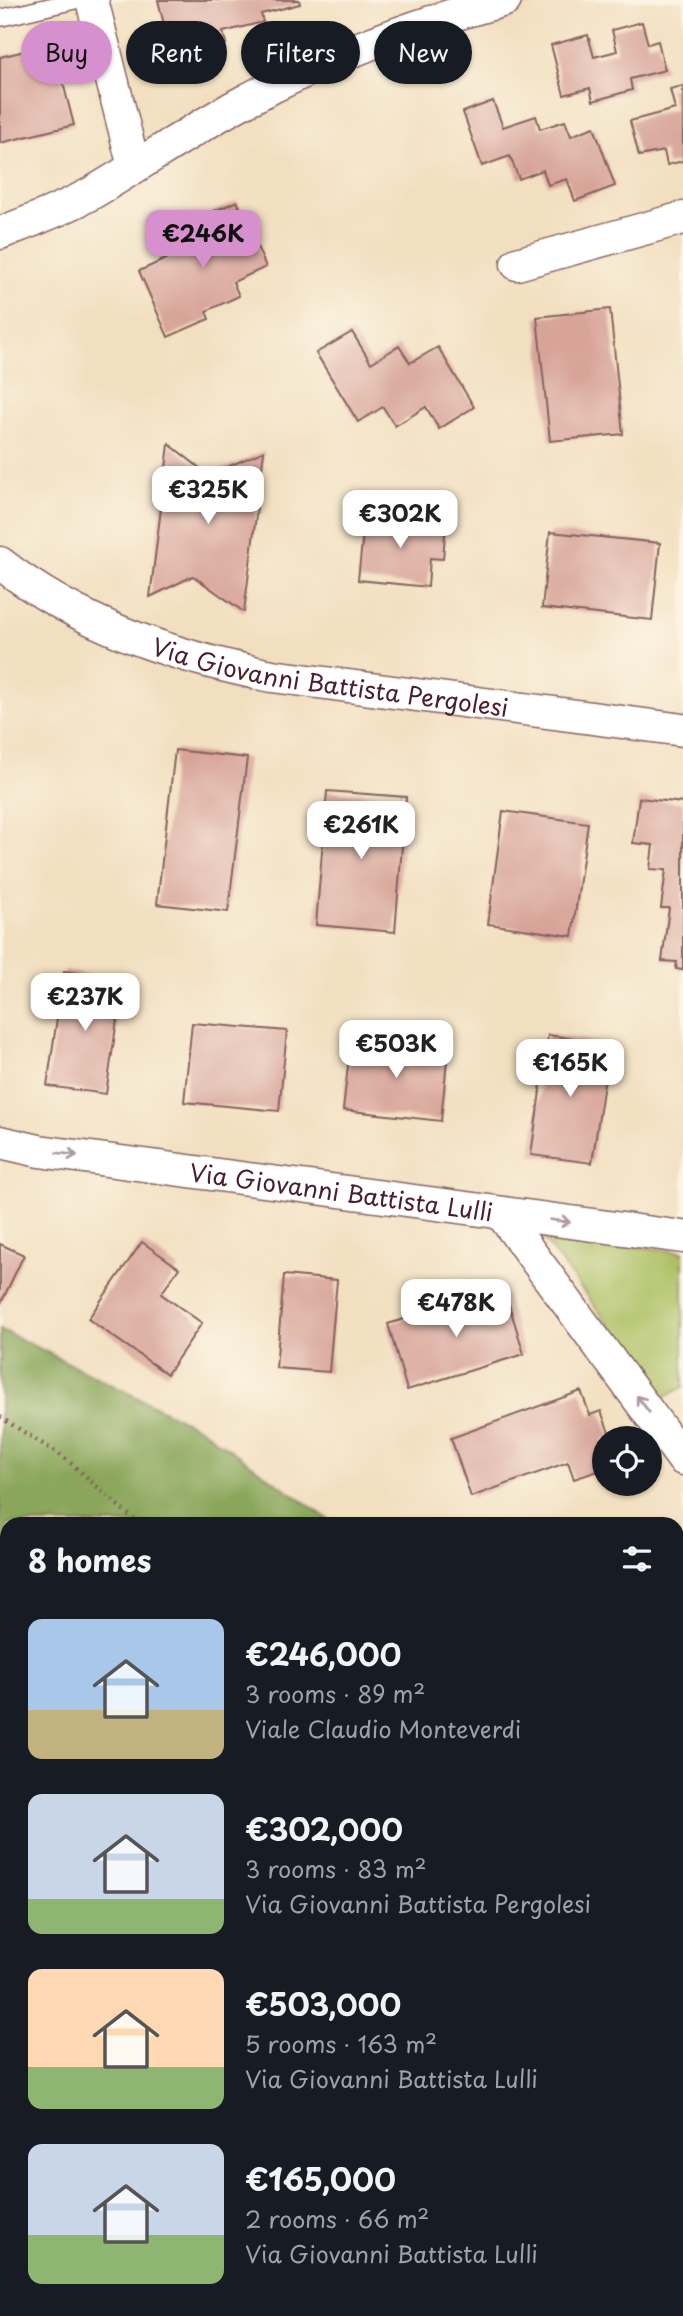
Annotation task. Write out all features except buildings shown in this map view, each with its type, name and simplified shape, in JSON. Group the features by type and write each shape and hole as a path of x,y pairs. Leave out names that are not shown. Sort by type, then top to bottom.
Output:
{"street":[{"path":"92,0 134,167"},
{"path":"0,233 64,207 278,85 397,35 505,0"},
{"path":"517,264 683,218"},
{"name":"Via Giovanni Battista Pergolesi","path":"0,563 40,593 102,625 228,667 272,676 683,730"},
{"name":"Via Giovanni Battista Lulli","path":"0,1142 39,1151 683,1237"},
{"path":"501,1213 683,1459"}],"lane":[{"path":"0,18 76,0"}],"path":[{"path":"0,1417 65,1458 131,1517"}],"green space":[{"path":"540,1235 683,1252 683,1387 665,1397"},
{"path":"0,1329 201,1429 325,1517 0,1517"}]}
